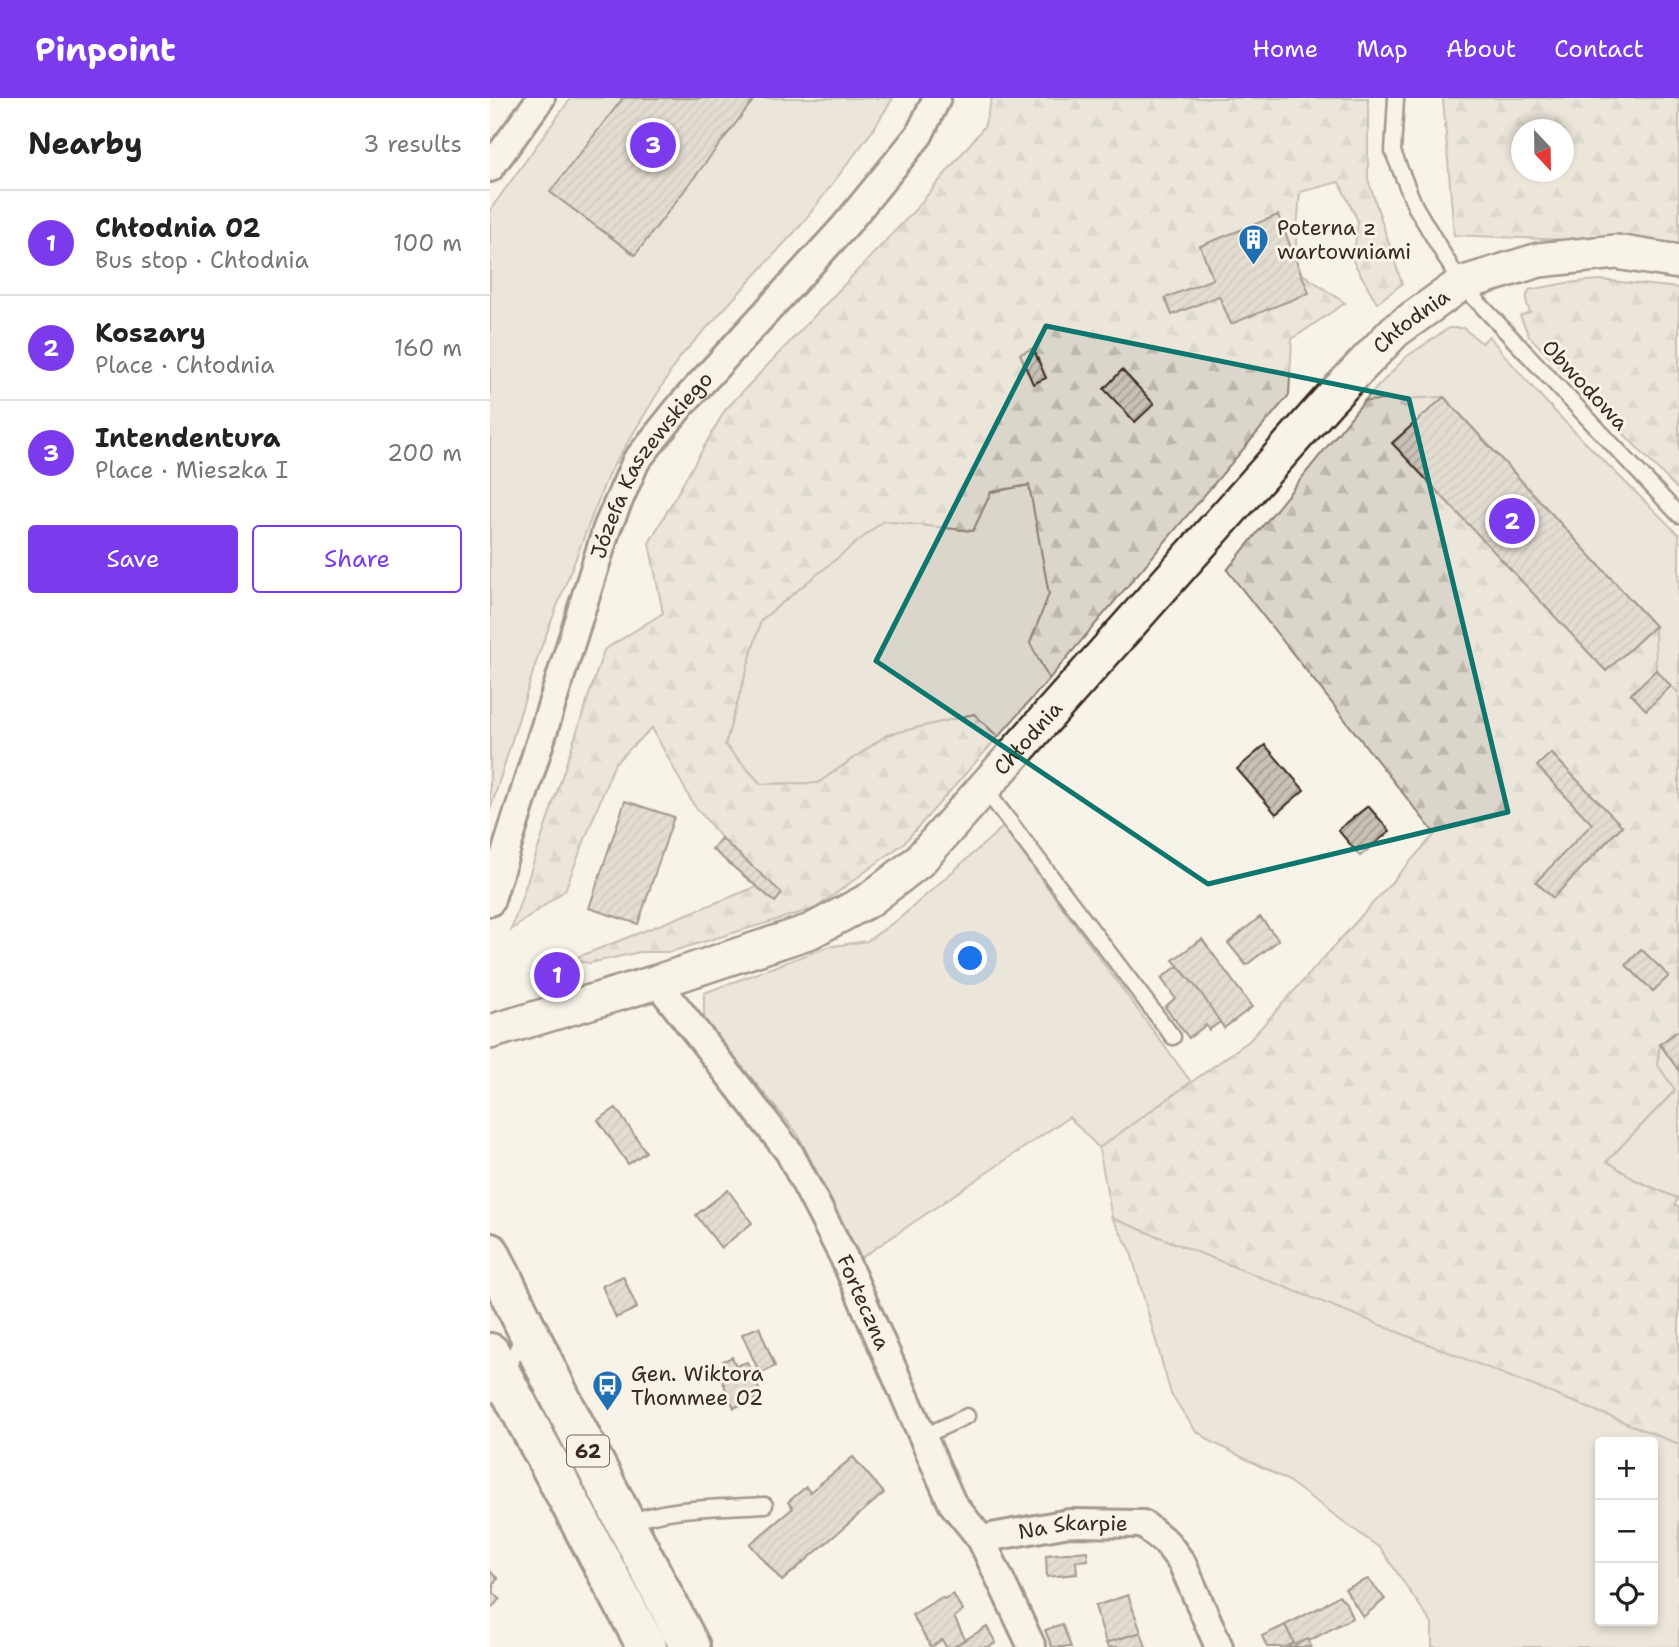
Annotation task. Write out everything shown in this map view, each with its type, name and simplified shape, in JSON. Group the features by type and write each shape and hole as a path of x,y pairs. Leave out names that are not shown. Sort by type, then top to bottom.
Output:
{"main road":[{"name":"62","path":"490,1253 527,1329 647,1647"},
{"name":"62","path":"494,1375 690,1647"}],"street":[{"path":"490,168 541,98"},
{"name":"Józefa Kaszewskiego","path":"490,902 607,528 636,461 682,404 844,227 919,135 937,98"},
{"name":"Chłodnia","path":"490,1032 657,982 811,931 869,900 918,862 1328,401 1395,331 1461,284 1539,260 1616,252 1679,262"},
{"name":"Forteczna","path":"657,982 789,1152 844,1258 952,1503 981,1539 1032,1647"},
{"name":"Na Skarpie","path":"981,1539 1069,1522 1143,1524 1167,1543 1182,1563 1219,1647"}],"lane":[{"name":"Obwodowa","path":"1396,98 1393,152 1415,206 1461,284 1679,514"},
{"path":"984,788 1173,1037"},
{"path":"494,1375 527,1329"},
{"path":"922,1437 967,1416"},
{"path":"606,1533 648,1515 765,1505"}],"highlighted area":[{"path":"1046,326 1409,399 1508,812 1208,884 876,661"}],"green space":[{"path":"571,98 893,98 873,130 802,224 679,358 608,475 539,653 490,811 490,210"},
{"path":"992,98 1368,98 1368,179 1402,284 1377,303 1353,261 1358,221 1339,182 1300,192 1294,268 1345,303 1292,339 1289,395 1049,679 1030,643 1049,594 1029,485 991,492 973,531 883,521 761,620 725,745 761,784 818,783 887,735 974,714 998,737 904,843 816,908 670,952 640,952 590,963 570,960 761,885 693,804 652,728 615,763 565,890 511,930 604,650 663,613 649,543 725,410 915,210 984,127"},
{"path":"1443,98 1679,98 1679,245 1454,235"},
{"path":"1600,280 1679,288 1679,491 1529,336 1520,316 1530,312 1526,301 1529,290"},
{"path":"1449,328 1463,328 1482,343 1489,336 1557,413 1679,535 1679,693 1670,686 1646,710 1631,694 1650,621 1463,417 1364,401 1406,357"},
{"path":"1444,397 1655,626 1656,670 1631,694 1646,709 1671,686 1679,693 1679,1030 1660,1044 1657,1064 1675,1090 1607,1161 1635,1180 1677,1198 1679,1444 1112,1218 1099,1148 1249,1041 1435,834 1227,570 1364,401","holes":["1641,950 1668,976 1653,991 1626,965"]},
{"path":"1030,485 1049,594 1031,643 1049,679 998,737 974,714 887,735 818,783 761,784 725,745 761,620 883,520 972,531 991,492"},
{"path":"1003,827 1191,1082 1099,1148 1069,1117 861,1258 797,1133 704,1021 704,993 827,947 867,941 900,918"},
{"path":"1660,1044 1679,1071 1679,1199 1635,1180 1607,1161 1675,1091 1657,1064"},
{"path":"1112,1218 1679,1444 1679,1647 1432,1647 1432,1624 1381,1549 1287,1480 1212,1442 1195,1430 1171,1394 1130,1249"}],"building":[{"path":"623,98 755,98 635,255 550,192"},
{"name":"Poterna z wartowniami","path":"1278,215 1309,293 1231,324 1219,296 1172,315 1165,298 1213,279 1200,246"},
{"path":"1033,348 1046,378 1033,384 1020,354"},
{"path":"1122,370 1154,404 1135,422 1104,389"},
{"path":"1444,397 1655,626 1606,671 1392,443"},
{"path":"1656,670 1671,686 1646,710 1631,694"},
{"path":"1265,745 1304,790 1276,814 1237,769"},
{"path":"1551,753 1622,826 1553,898 1536,882 1592,824 1537,766"},
{"path":"625,801 674,817 638,924 589,908"},
{"path":"1368,806 1390,831 1360,856 1338,830"},
{"path":"721,838 782,893 775,902 712,849"},
{"path":"1260,917 1279,940 1246,965 1228,943"},
{"path":"1202,939 1252,1007 1224,1028 1201,993 1173,960"},
{"path":"1641,949 1669,976 1653,991 1626,965"},
{"path":"1178,966 1201,993 1220,1022 1209,1030 1206,1025 1189,1038 1165,1007 1175,998 1161,978"},
{"path":"1679,1030 1679,1071 1660,1044"},
{"path":"616,1108 646,1152 628,1164 598,1120"},
{"path":"728,1190 752,1223 721,1248 696,1215"},
{"path":"623,1276 637,1308 616,1318 602,1286"},
{"path":"759,1327 775,1366 760,1374 742,1334"},
{"path":"732,1357 736,1366 747,1362 762,1396 734,1408 719,1373 727,1369 723,1361"},
{"path":"853,1457 884,1493 782,1581 750,1544 793,1508 788,1502 806,1487 810,1492"},
{"path":"1087,1551 1088,1560 1076,1561 1077,1574 1047,1577 1046,1555"},
{"path":"490,1571 498,1579 493,1583 494,1593 500,1599 490,1609"},
{"path":"1368,1579 1385,1599 1363,1617 1345,1589"},
{"path":"953,1594 963,1611 954,1617 965,1639 953,1647 946,1647 942,1640 931,1647 912,1615 942,1597 944,1599"},
{"path":"1128,1595 1141,1632 1106,1643 1095,1606"},
{"path":"1339,1595 1346,1603 1352,1618 1309,1641 1308,1639 1295,1645 1285,1625"},
{"path":"1062,1624 1071,1647 1052,1647 1045,1630"},
{"path":"1285,1625 1294,1643 1286,1647 1267,1647 1262,1636"},
{"path":"987,1627 996,1643 988,1647 953,1647"},
{"path":"1141,1632 1146,1647 1108,1647 1106,1643"},
{"path":"1308,1639 1311,1647 1286,1647 1294,1643 1295,1645"}],"place":[{"name":"Intendentura","path":"653,145"},
{"name":"Poterna z wartowniami","path":"1254,267"},
{"name":"Koszary","path":"1512,521"},
{"name":"Chłodnia 02","path":"557,975"},
{"name":"Gen. Wiktora Thommee 02","path":"608,1413"}]}
